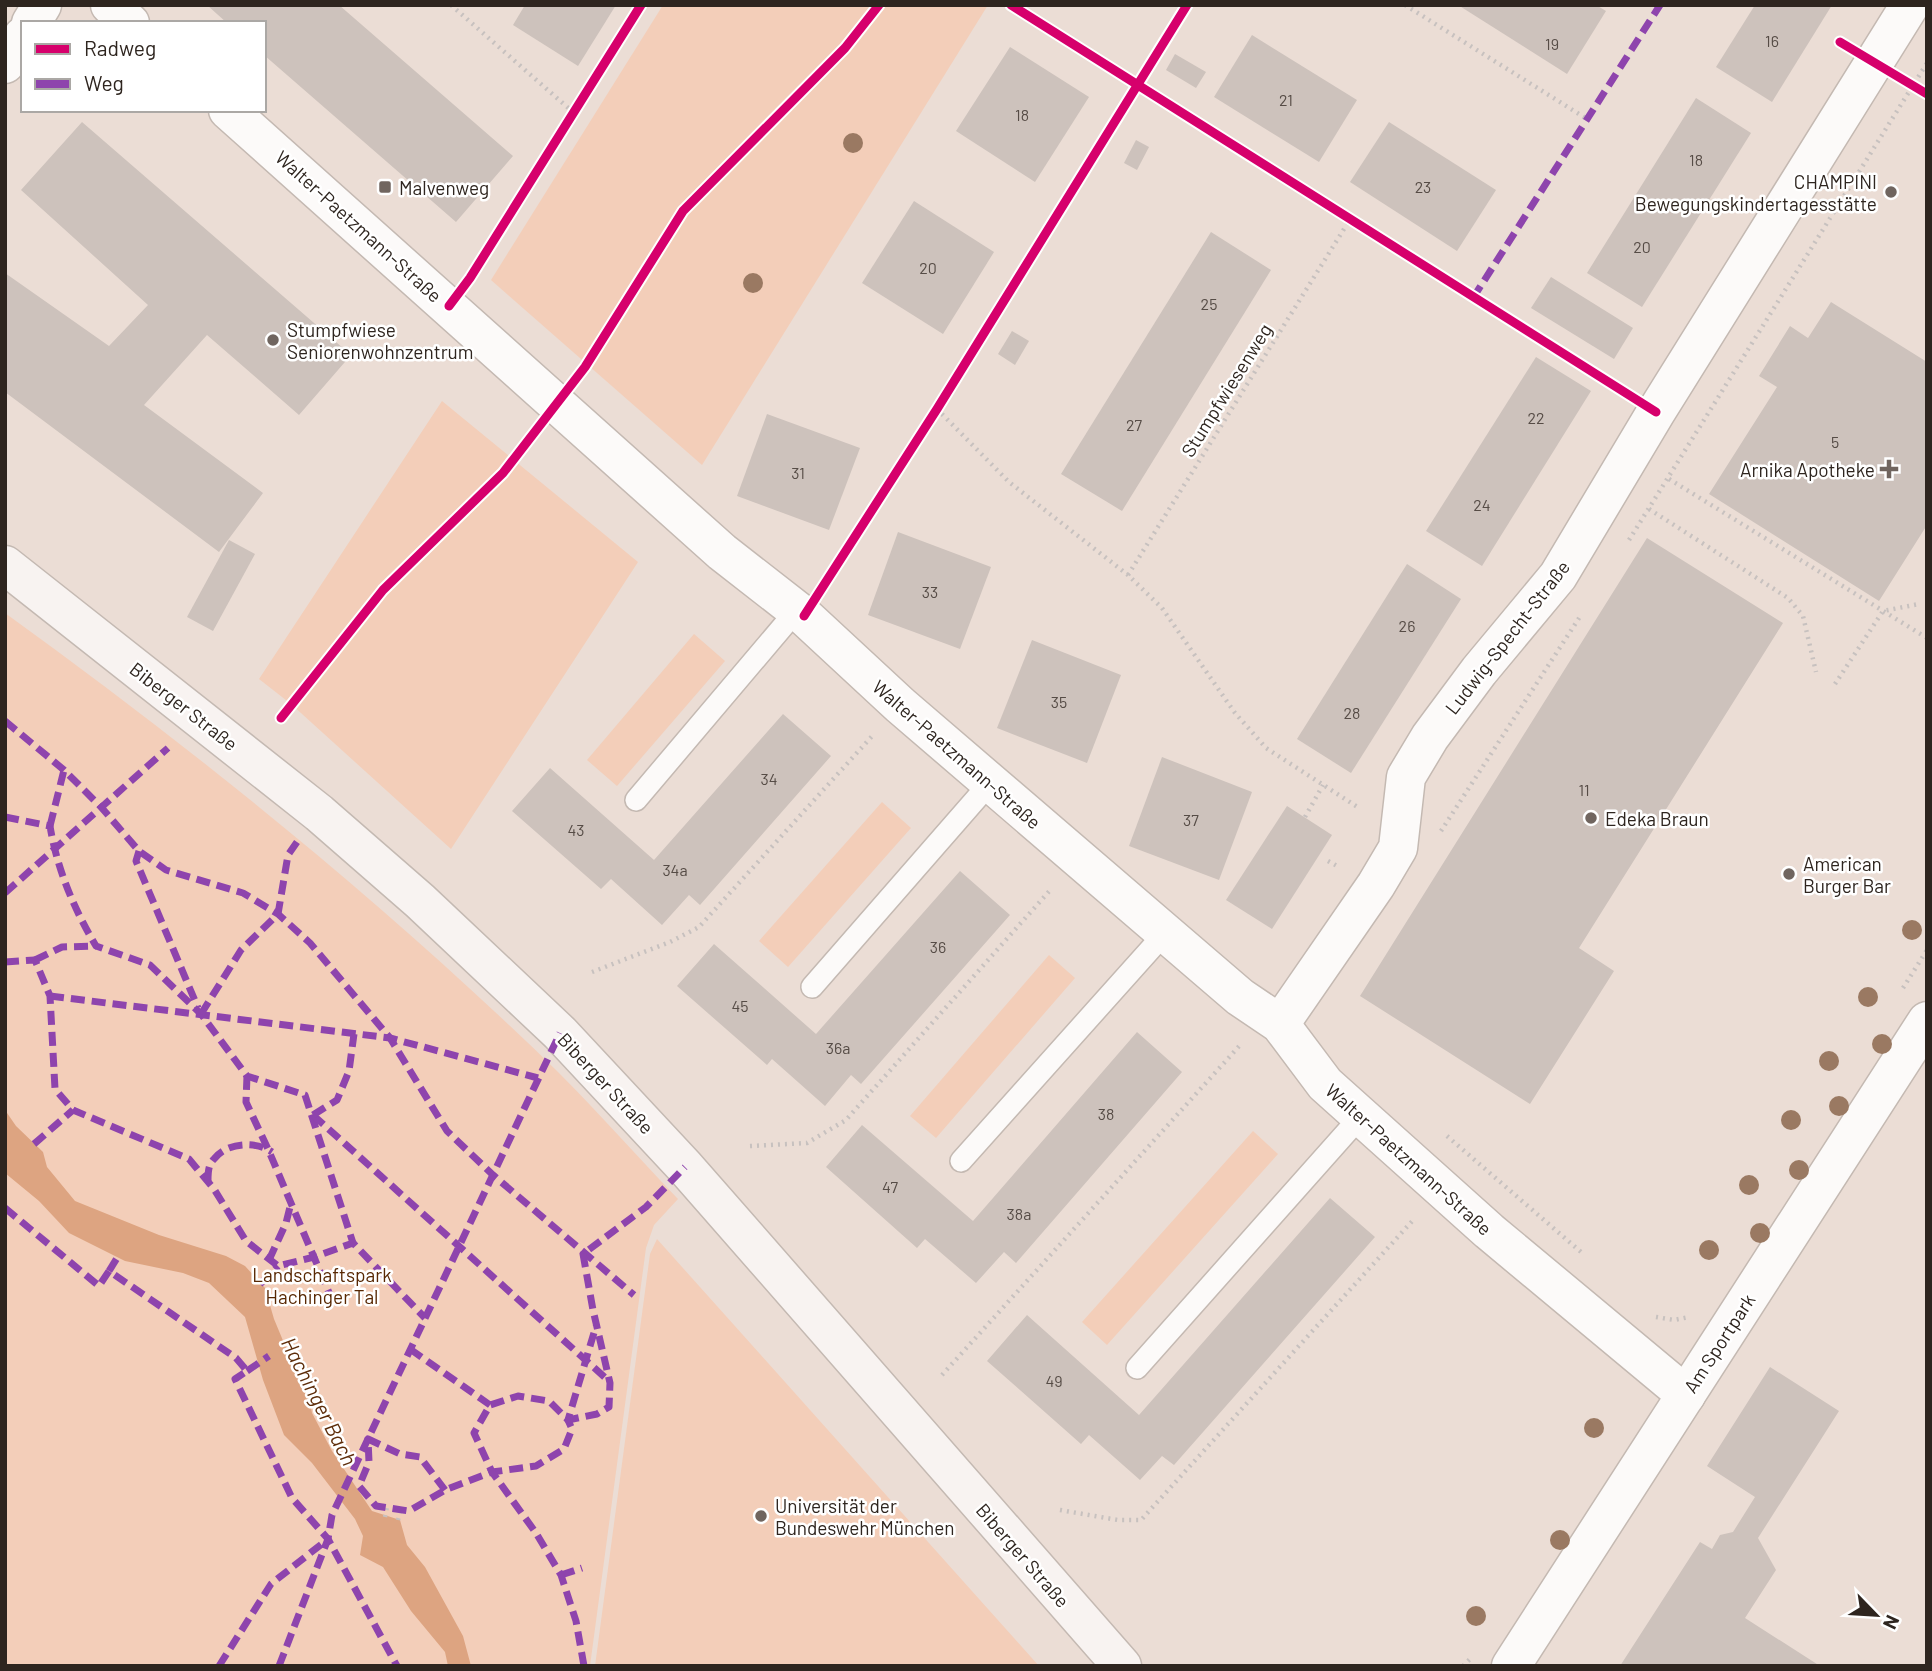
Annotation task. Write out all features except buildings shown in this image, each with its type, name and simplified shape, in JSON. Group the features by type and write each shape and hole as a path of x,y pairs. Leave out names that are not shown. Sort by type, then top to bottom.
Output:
{"main road":[{"name":"Biberger Straße","path":"9,571 319,813 420,901 560,1033 685,1167 1122,1666"}],"street":[{"path":"32,21 42,5"},
{"path":"110,5 128,21"},
{"name":"Ludwig-Specht-Straße","path":"1273,1020 1376,885 1398,848 1406,777 1430,737 1479,671 1558,576 1661,403 1910,5"},
{"path":"5,64 21,39"},
{"name":"Walter-Paetzmann-Straße","path":"230,112 722,552 796,611 900,705 1240,998 1273,1020 1325,1084 1489,1231 1686,1395"},
{"name":"Am Sportpark","path":"1511,1666 1927,1021"}],"lane":[{"path":"636,800 796,611"},
{"path":"812,987 990,783"},
{"path":"961,1161 1165,933"},
{"path":"1137,1368 1361,1116"}],"path":[{"path":"451,5 574,113"},
{"path":"1405,5 1587,119"},
{"path":"1626,544 1927,63"},
{"path":"937,409 1009,482 1128,575 1162,608 1236,713 1266,748 1359,808"},
{"path":"1668,479 1927,638"},
{"path":"1649,509 1788,598 1803,616 1816,673"},
{"path":"1835,684 1883,611 1919,604"},
{"path":"1438,836 1581,614"},
{"path":"592,972 670,942 699,927 900,705"},
{"path":"1305,817 1323,785"},
{"path":"750,1146 807,1143 846,1120 1079,860"},
{"path":"942,1375 1273,1020"},
{"path":"1441,1130 1585,1255"},
{"path":"1060,1510 1118,1520 1141,1520 1441,1188"},
{"path":"1655,1317 1674,1320 1693,1316"},
{"path":"386,1517 387,1507"},
{"path":"398,1520 401,1509"}],"green space":[{"path":"663,5 988,5 702,465 491,280"},
{"path":"442,401 638,562 451,849 291,704 259,679"},
{"name":"Landschaftspark Hachinger Tal","path":"5,613 220,776 359,890 558,1072 678,1199 654,1225 646,1248 590,1666 5,1666"},
{"path":"694,634 725,661 617,786 587,760"},
{"path":"882,802 911,828 788,967 759,941"},
{"path":"1049,955 1075,978 936,1138 910,1116"},
{"path":"1253,1131 1278,1154 1107,1345 1082,1322"},
{"name":"Universität der Bundeswehr München","path":"657,1239 1039,1666 595,1666 650,1254"}],"shaded area":[{"path":"5,1110 16,1126 43,1152 47,1167 75,1201 159,1235 226,1256 245,1266 265,1288 289,1355 306,1381 312,1413 332,1451 372,1511 400,1520 407,1545 425,1567 463,1636 471,1666 448,1666 445,1652 411,1611 383,1567 360,1555 363,1536 355,1519 312,1463 284,1435 263,1380 245,1317 209,1283 183,1273 125,1261 69,1233 39,1201 5,1173"}],"marked path":[{"path":"1473,298 1660,5"},
{"path":"5,721 64,770 139,851 166,870 243,893 278,914 310,943 390,1038 447,1131 493,1175 634,1295"},
{"path":"5,893 168,748"},
{"path":"50,826 64,770"},
{"path":"5,817 50,826 67,888 96,946 150,965 201,1014 247,1076 305,1095 353,1243"},
{"path":"201,1014 241,950 278,914 288,855 297,842"},
{"path":"139,851 136,861 198,1008"},
{"path":"35,960 62,947 96,946"},
{"path":"5,962 35,960 50,996 55,1089 73,1110 189,1159 214,1189 246,1241 278,1266 353,1243 425,1318"},
{"path":"50,996 390,1038 538,1078"},
{"path":"279,1666 328,1539 332,1515 560,1033"},
{"path":"313,1115 337,1100 349,1071 354,1034"},
{"path":"247,1076 246,1102 333,1302"},
{"path":"34,1144 73,1110"},
{"path":"313,1115 610,1382"},
{"path":"208,1181 211,1164 226,1149 250,1145 272,1152"},
{"path":"584,1666 576,1621 561,1575 536,1533 492,1472 474,1433 490,1405 518,1396 549,1401 568,1420 597,1414 609,1407 610,1383 583,1254 646,1207 685,1167"},
{"path":"269,1260 286,1223 291,1203"},
{"path":"5,1208 99,1286 109,1271 236,1358 247,1371 235,1379 292,1498 328,1539 397,1666"},
{"path":"109,1271 117,1258"},
{"path":"260,1284 278,1266"},
{"path":"445,1490 420,1457 400,1454 368,1439 369,1462 359,1486 376,1506 409,1511 445,1490 492,1472 536,1466 564,1449 572,1429 568,1420 596,1326"},
{"path":"410,1349 490,1405"},
{"path":"247,1371 269,1356"},
{"path":"219,1666 271,1584 328,1539"},
{"path":"561,1575 582,1568"}],"cycle path":[{"path":"449,306 470,278 641,5"},
{"path":"281,718 383,590 503,473 585,367 683,211 845,48 879,5"},
{"path":"1011,5 1656,412"},
{"path":"804,616 937,409 1187,5"},
{"path":"1840,42 1927,94"}],"place":[{"name":"Malvenweg","path":"385,187"},
{"name":"CHAMPINI Bewegungskindertagesstätte","path":"1891,192"},
{"name":"Stumpfwiese Seniorenwohnzentrum","path":"273,340"},
{"name":"Arnika Apotheke","path":"1889,469"},
{"name":"Edeka Braun","path":"1591,818"},
{"name":"American Burger Bar","path":"1789,874"},
{"name":"Universität der Bundeswehr München","path":"761,1516"}],"water label":[{"name":"Hachinger Bach","path":"320,1401"}]}
